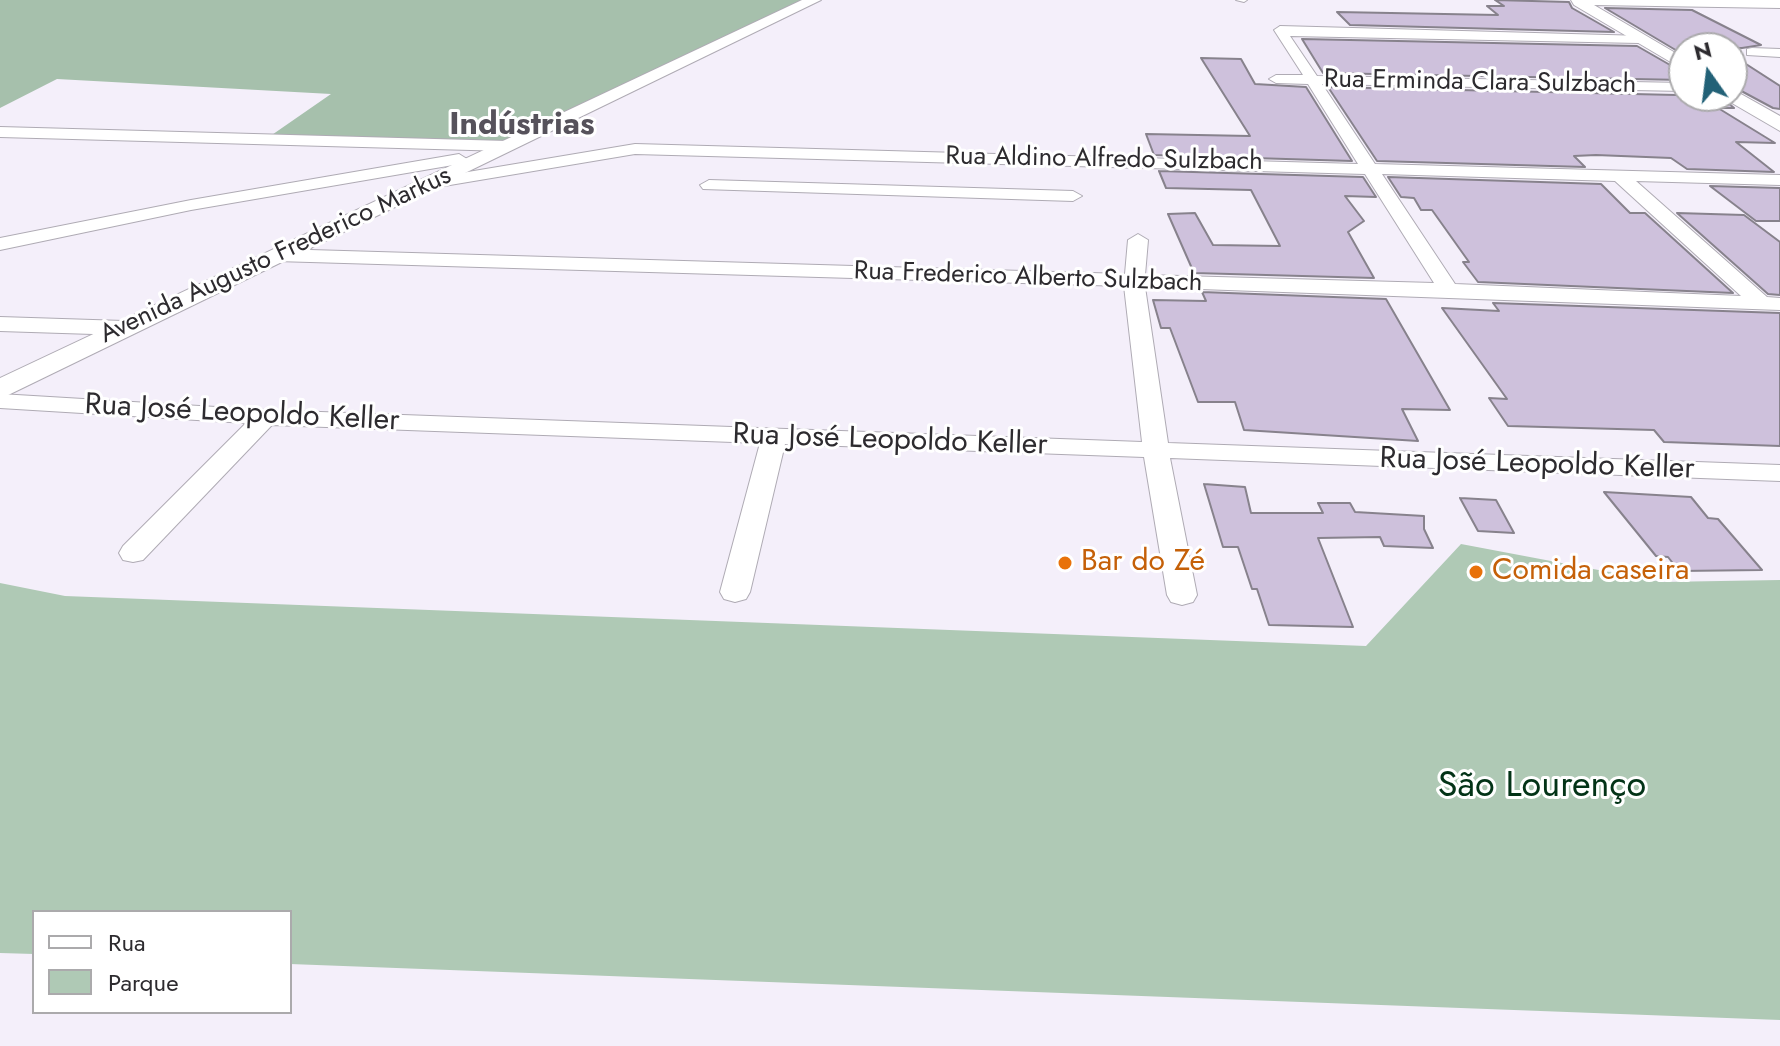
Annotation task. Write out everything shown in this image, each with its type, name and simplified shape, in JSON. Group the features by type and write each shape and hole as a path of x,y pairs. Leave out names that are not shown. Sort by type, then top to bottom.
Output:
{"street":[{"name":"Avenida Augusto Frederico Markus","path":"0,390 276,255 814,0"},
{"path":"1577,0 1780,4"},
{"path":"1577,0 1668,56"},
{"path":"1449,290 1315,80 1280,31 1639,39"},
{"path":"1752,52 1780,53"},
{"name":"Rua Erminda Clara Sulzbach","path":"1276,79 1668,87"},
{"path":"1748,105 1780,125"},
{"path":"0,132 499,150"},
{"name":"Rua Aldino Alfredo Sulzbach","path":"432,183 635,149 1780,180"},
{"path":"0,244 191,205 499,150"},
{"path":"902,191 910,155"},
{"path":"1619,175 1771,304"},
{"path":"709,185 1073,196"},
{"path":"1138,240 1134,281 1156,452 1182,595"},
{"name":"Rua Frederico Alberto Sulzbach","path":"276,255 1449,290 1771,304"},
{"path":"0,324 124,328"},
{"path":"0,344 60,326"},
{"name":"Rua José Leopoldo Keller","path":"0,401 266,417 1780,473"},
{"path":"133,553 266,417"},
{"path":"735,592 774,436"}],"green space":[{"path":"0,0 814,0 507,146 266,139 331,94 57,79 0,108"},
{"name":"São Lourenço","path":"1461,544 1662,582 1780,580 1780,1020 292,964 292,910 32,910 32,954 0,953 0,583 65,596 1366,646"}],"building":[{"path":"1495,0 1569,2 1572,8 1614,32 1350,25 1337,12 1498,15 1487,6 1504,6"},
{"path":"1605,8 1692,10 1735,32 1668,32 1668,45"},
{"path":"1748,38 1761,45 1748,47"},
{"path":"1302,39 1637,46 1668,64 1668,80 1323,73"},
{"path":"1201,58 1241,59 1255,84 1306,87 1352,161 1154,155 1146,134 1250,136"},
{"path":"1748,65 1780,86 1780,109 1748,95"},
{"path":"1328,87 1668,95 1668,112 1725,112 1775,143 1736,142 1774,172 1687,169 1671,158 1596,155 1574,156 1585,167 1377,161"},
{"path":"1159,171 1363,177 1376,197 1345,196 1364,221 1348,232 1374,278 1194,273 1168,214 1195,213 1213,245 1280,246 1251,190 1166,188"},
{"path":"1388,177 1601,184 1630,213 1645,213 1733,293 1478,282 1463,262 1469,262 1432,210 1421,210 1414,198 1401,197"},
{"path":"1710,186 1780,188 1780,221 1756,221"},
{"path":"1677,213 1744,215 1780,242 1780,295 1768,294"},
{"path":"1202,292 1386,299 1450,410 1402,409 1418,441 1244,430 1235,402 1198,402 1170,328 1161,328 1153,300 1206,301"},
{"path":"1493,303 1780,313 1780,446 1664,442 1654,430 1508,426 1489,398 1507,399 1442,308 1499,311"},
{"path":"1204,484 1245,487 1251,513 1323,513 1318,503 1350,503 1355,512 1424,516 1424,529 1433,548 1384,546 1380,537 1318,538 1353,627 1269,625 1257,589 1252,589 1238,547 1223,547"},
{"path":"1604,492 1691,497 1708,518 1718,519 1762,570 1679,571 1668,557 1656,556"},
{"path":"1460,498 1496,500 1514,533 1478,531"}],"place":[{"name":"Bar do Zé","path":"1065,563"},
{"name":"Comida caseira","path":"1476,572"}],"district":[{"name":"Indústrias","path":"522,126"}]}
